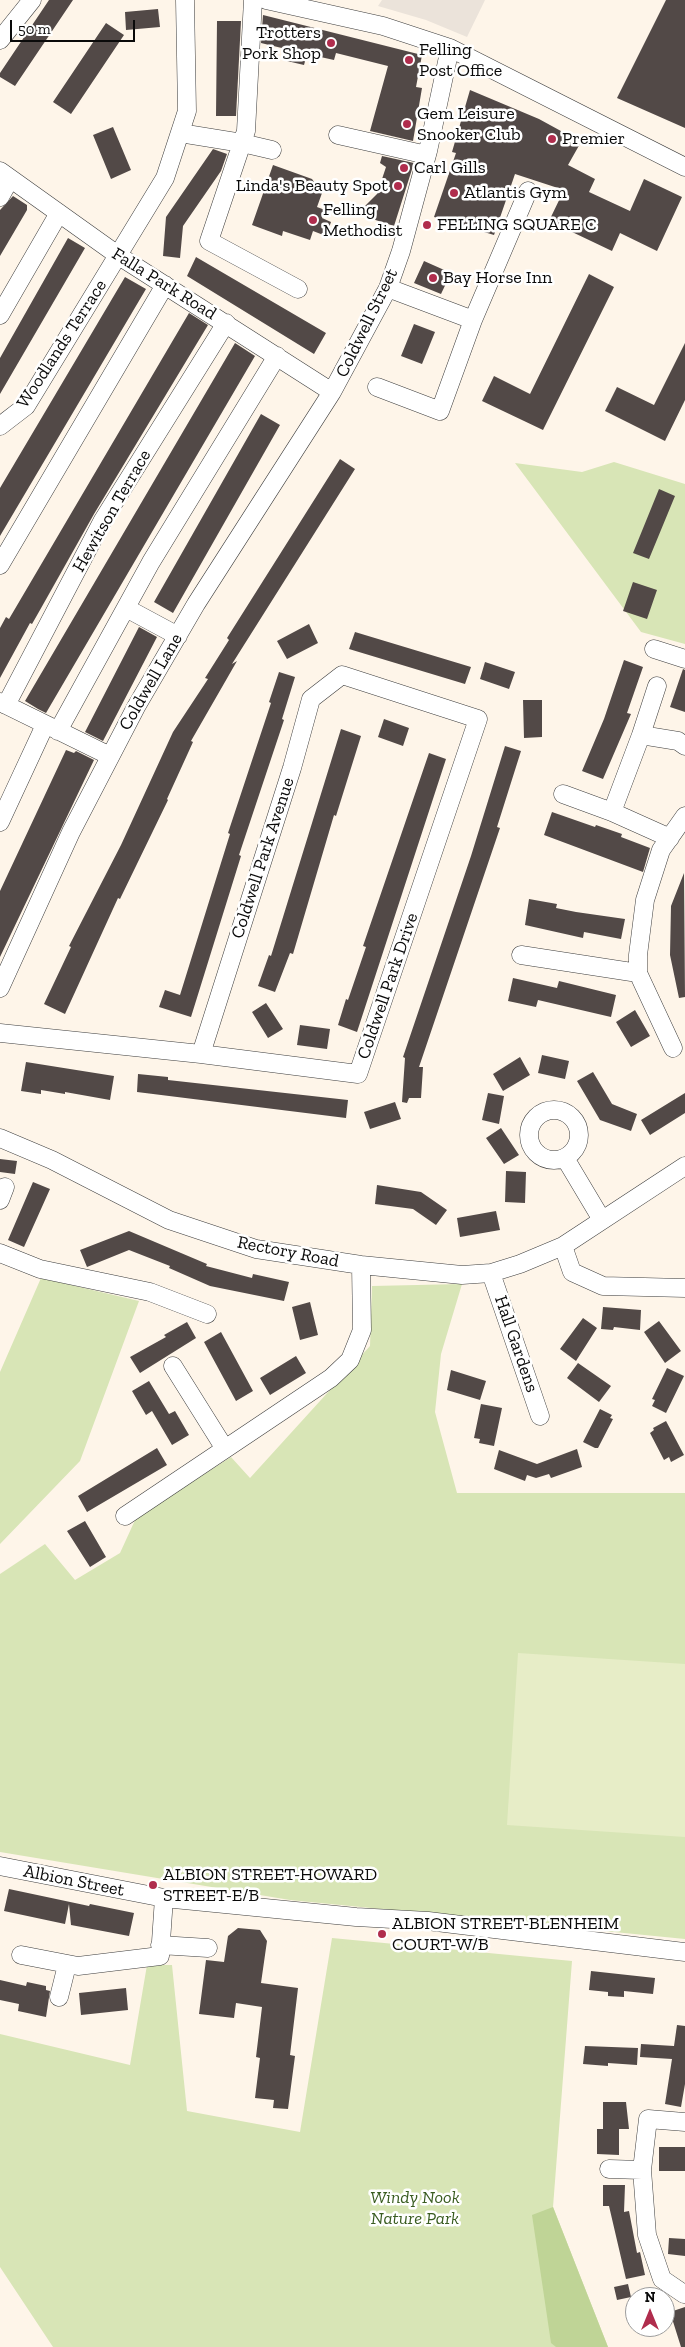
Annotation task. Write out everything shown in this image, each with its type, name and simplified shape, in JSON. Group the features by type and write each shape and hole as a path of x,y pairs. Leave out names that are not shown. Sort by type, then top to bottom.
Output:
{"street":[{"path":"0,40 32,0"},
{"name":"Woodlands Terrace","path":"0,426 26,406 165,178 187,111 185,0"},
{"path":"253,0 246,131 209,241 298,290"},
{"path":"266,0 322,6 450,48 685,167"},
{"name":"Coldwell Street","path":"332,392 388,288 427,154 450,48"},
{"path":"180,133 272,150"},
{"path":"338,135 427,154"},
{"path":"0,197 5,175"},
{"name":"Falla Park Road","path":"5,175 119,256 332,392"},
{"path":"377,387 440,411 473,320 528,191"},
{"path":"0,315 59,213"},
{"path":"0,565 165,285"},
{"path":"388,288 473,320"},
{"name":"Hewitson Terrace","path":"3,704 103,520 226,323"},
{"path":"0,822 52,728 277,356"},
{"name":"Coldwell Lane","path":"0,988 71,832 110,756 178,636 332,392"},
{"path":"126,608 178,636"},
{"path":"654,649 685,659"},
{"name":"Coldwell Park Drive","path":"0,1033 201,1054 358,1074 478,719 342,675"},
{"name":"Coldwell Park Avenue","path":"201,1054 292,768 311,699 342,675"},
{"path":"612,812 657,686"},
{"path":"3,704 110,756"},
{"path":"641,735 678,741 685,746"},
{"path":"563,794 612,812 670,838"},
{"path":"673,1048 638,973 645,900 661,850 685,816"},
{"path":"521,956 638,973"},
{"name":"Rectory Road","path":"0,1138 52,1160 168,1220 256,1249 360,1265 462,1275 491,1273 520,1264 563,1246 685,1166"},
{"path":"565,1158 602,1220"},
{"path":"563,1246 572,1272 603,1286 685,1288"},
{"path":"0,1253 40,1269 150,1292 207,1314"},
{"path":"125,1516 331,1378 350,1360 362,1330 360,1265"},
{"name":"Hall Gardens","path":"491,1273 540,1416"},
{"path":"173,1366 225,1449"},
{"name":"Albion Street","path":"0,1866 164,1898 356,1917 428,1921 685,1952"},
{"path":"160,1950 164,1898"},
{"path":"21,1955 78,1966 160,1950 208,1948"},
{"path":"59,1997 66,1964"},
{"path":"684,2294 662,2280 647,2235 642,2170 648,2119 685,2122"},
{"path":"609,2169 642,2170"}],"green space":[{"path":"614,462 685,484 685,644 641,632 515,463 582,472"},
{"path":"41,1278 139,1301 80,1461 0,1544 0,1372"},
{"path":"462,1284 441,1354 435,1412 457,1493 685,1493 685,1939 290,1900 0,1852 0,1574 45,1544 75,1580 120,1553 136,1518 231,1457 250,1478 370,1346 372,1286"},
{"path":"518,1653 685,1664 685,1837 507,1825"},
{"name":"Windy Nook Nature Park","path":"332,1938 572,1961 553,2207 608,2347 53,2347 0,2267 0,2034 130,2065 147,1965 172,1965 187,2111 300,2132"},
{"path":"553,2207 608,2347 556,2347 551,2343 532,2215"}],"shaded area":[{"path":"382,0 485,0 467,37 426,20 378,6"}],"building":[{"path":"49,0 73,0 15,86 0,77 0,73"},
{"path":"666,0 685,0 685,128 617,98"},
{"path":"158,9 160,27 126,30 125,12"},
{"path":"263,15 422,55 416,87 422,88 413,141 370,131 388,66 336,53 334,60 307,54 304,65 287,61 290,50 261,43"},
{"path":"217,21 241,21 236,116 216,116"},
{"path":"106,23 124,35 71,114 53,102"},
{"path":"470,90 539,119 581,142 568,165 595,179 589,192 630,211 644,179 682,197 657,251 620,233 612,251 549,221 564,190 515,174 494,235 434,217 456,153 452,152"},
{"path":"113,127 131,170 111,179 93,135"},
{"path":"213,149 227,154 221,171 183,226 180,258 163,256 166,217"},
{"path":"382,156 414,163 394,226 357,214 377,194 386,167 380,163"},
{"path":"273,165 312,179 322,193 317,207 325,210 322,218 331,222 326,236 313,231 310,240 283,231 282,236 252,225"},
{"path":"13,196 27,205 27,210 0,256 0,210"},
{"path":"68,238 85,248 0,394 0,358"},
{"path":"196,257 326,333 314,354 187,276"},
{"name":"Bay Horse Inn","path":"424,261 451,273 441,294 414,283"},
{"path":"589,274 614,287 543,430 482,401 494,376 530,394"},
{"path":"125,277 146,289 0,536 0,488"},
{"path":"189,313 208,325 94,514 0,678 0,628 6,617 9,619"},
{"path":"414,324 435,332 422,364 401,356"},
{"path":"235,343 255,356 46,713 38,709 25,701"},
{"path":"685,343 685,400 665,441 605,411 617,387 654,405"},
{"path":"261,414 280,425 173,613 154,602"},
{"path":"340,459 355,469 232,664 237,661 191,741 193,742 168,800 120,899 118,898 65,1014 44,1004 71,947 69,946 121,845 173,732 208,679 205,678 229,640 227,638"},
{"path":"659,489 675,496 649,559 633,553"},
{"path":"633,582 657,590 647,619 623,611"},
{"path":"309,624 318,643 287,659 277,641"},
{"path":"139,627 157,637 103,741 85,732"},
{"path":"355,632 471,667 465,684 349,649"},
{"path":"624,660 643,667 627,713 631,714 603,779 582,771 604,719"},
{"path":"485,662 515,672 509,689 480,679"},
{"path":"683,669 685,670 685,712 670,707"},
{"path":"279,672 295,677 282,719 284,720 239,855 241,856 191,1017 159,1007 165,990 180,995 230,834 228,833 271,703 269,702"},
{"path":"523,700 542,700 542,737 524,738"},
{"path":"384,719 409,728 403,746 378,737"},
{"path":"341,729 361,736 336,816 334,815 293,954 290,953 275,992 258,986 269,955 271,956"},
{"path":"505,746 521,751 497,827 500,828 419,1067 423,1067 421,1098 409,1098 407,1103 402,1102 405,1058 403,1057 471,856"},
{"path":"66,750 74,753 76,751 94,760 0,957 0,891"},
{"path":"429,753 446,759 357,1032 338,1025 366,947 363,946"},
{"path":"552,812 622,834 621,837 650,848 643,872 544,835"},
{"path":"684,873 685,997 679,998 670,955 671,906"},
{"path":"529,899 557,904 556,908 625,919 621,939 584,932 583,938 525,925"},
{"path":"513,978 557,988 559,981 616,995 611,1017 538,1000 536,1007 508,1001"},
{"path":"266,1003 283,1029 268,1038 252,1012"},
{"path":"635,1010 650,1036 631,1047 616,1022"},
{"path":"300,1025 330,1029 327,1049 297,1045"},
{"path":"542,1055 569,1061 565,1079 538,1073"},
{"path":"520,1057 530,1075 503,1091 493,1074"},
{"path":"26,1062 114,1076 110,1100 65,1092 65,1094 41,1090 41,1094 21,1091"},
{"path":"593,1072 612,1104 637,1114 631,1131 600,1120 577,1081"},
{"path":"138,1074 168,1077 168,1080 348,1100 346,1118 137,1092"},
{"path":"488,1093 504,1096 499,1124 482,1120"},
{"path":"685,1093 685,1113 650,1135 641,1120"},
{"path":"395,1102 401,1119 370,1129 364,1112"},
{"path":"501,1128 519,1155 504,1164 486,1138"},
{"path":"0,1159 17,1161 15,1174 0,1172"},
{"path":"506,1171 526,1172 525,1203 505,1202"},
{"path":"33,1182 50,1189 24,1247 8,1240"},
{"path":"377,1185 421,1192 447,1210 436,1225 413,1209 375,1204"},
{"path":"496,1211 500,1230 460,1237 457,1218"},
{"path":"129,1231 207,1264 206,1266 252,1278 253,1274 289,1282 284,1301 210,1286 169,1268 170,1266 129,1250 87,1267 80,1250"},
{"path":"310,1302 318,1335 300,1340 292,1307"},
{"path":"603,1307 641,1310 640,1330 614,1327 613,1330 601,1329"},
{"path":"583,1318 597,1328 576,1361 560,1349"},
{"path":"659,1321 681,1351 665,1363 644,1332"},
{"path":"187,1322 196,1338 140,1373 130,1357 166,1337 164,1335"},
{"path":"221,1332 253,1391 236,1401 204,1342"},
{"path":"296,1356 306,1373 270,1395 260,1378"},
{"path":"578,1363 611,1386 599,1402 567,1378"},
{"path":"667,1368 684,1376 666,1413 652,1406 655,1400 652,1399"},
{"path":"451,1370 486,1381 480,1400 447,1390"},
{"path":"149,1381 169,1414 175,1411 189,1435 172,1445 152,1411 146,1415 132,1391"},
{"path":"481,1404 502,1408 494,1446 479,1443 480,1439 474,1438"},
{"path":"600,1409 612,1415 610,1418 613,1419 598,1448 595,1448 583,1442"},
{"path":"666,1421 684,1455 671,1462 669,1457 664,1460 650,1433 654,1430 653,1428"},
{"path":"157,1448 167,1465 87,1512 78,1496"},
{"path":"577,1449 582,1467 551,1478 549,1474 536,1478 527,1475 525,1481 494,1469 499,1450 537,1464"},
{"path":"85,1521 106,1557 90,1567 67,1531"},
{"path":"9,1889 89,1906 90,1904 134,1913 129,1936 71,1925 69,1904 65,1924 4,1911"},
{"path":"238,1928 260,1930 267,1941 261,1983 298,1988 290,2055 295,2056 288,2109 273,2108 274,2100 255,2098 260,2058 256,2057 262,2007 236,2003 234,2018 199,2014 206,1960 224,1962 228,1936"},
{"path":"591,1971 655,1978 653,1994 624,1991 624,1997 608,1996 608,1992 589,1990"},
{"path":"0,1980 26,1986 27,1982 46,1986 46,1990 50,1991 46,2017 18,2011 19,2004 0,2000"},
{"path":"126,1988 128,2010 81,2015 79,1993"},
{"path":"677,2025 685,2026 685,2084 681,2107 665,2104 672,2059 640,2057 641,2044 674,2046"},
{"path":"585,2046 638,2048 637,2065 608,2063 608,2066 583,2064"},
{"path":"603,2102 626,2102 629,2129 619,2129 619,2155 597,2154 597,2129 603,2129"},
{"path":"659,2147 685,2147 685,2171 659,2171"},
{"path":"603,2185 625,2185 624,2212 629,2211 637,2253 640,2252 645,2275 626,2279 609,2206 603,2206"},
{"path":"669,2238 685,2239 685,2256 668,2254"},
{"path":"628,2284 629,2287 625,2287 625,2298 617,2300 614,2287"},
{"path":"685,2307 685,2347 681,2347 675,2328 675,2310"}],"place":[{"name":"Trotters Pork Shop","path":"331,43"},
{"name":"Felling Post Office","path":"409,60"},
{"name":"Gem Leisure Snooker Club","path":"407,124"},
{"name":"Premier","path":"552,139"},
{"name":"Carl Gills","path":"404,168"},
{"name":"Linda's Beauty Spot","path":"398,186"},
{"name":"Atlantis Gym","path":"454,193"},
{"name":"Felling Methodist","path":"313,220"},
{"name":"FELLING SQUARE C","path":"427,225"},
{"name":"Bay Horse Inn","path":"433,278"},
{"name":"ALBION STREET-HOWARD STREET-E/B","path":"153,1885"},
{"name":"ALBION STREET-BLENHEIM COURT-W/B","path":"382,1934"}]}
